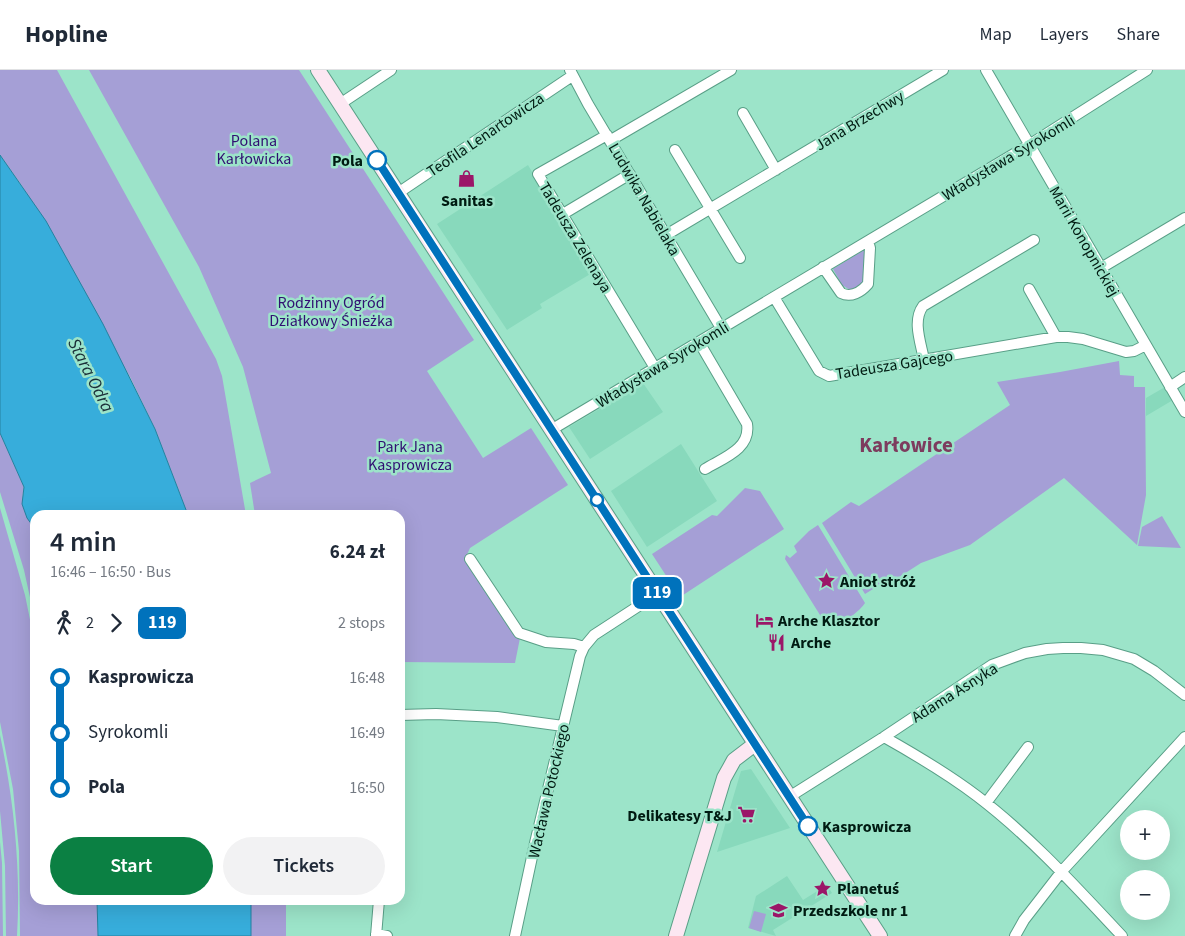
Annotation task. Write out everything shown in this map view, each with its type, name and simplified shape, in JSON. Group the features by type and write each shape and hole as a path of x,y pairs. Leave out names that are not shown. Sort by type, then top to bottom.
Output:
{"street":[{"path":"318,70 880,936"},
{"path":"340,104 391,70"},
{"path":"609,138 731,70"},
{"name":"Jana Brzechwy","path":"666,235 943,70"},
{"name":"Marii Konopnickiej","path":"986,70 1185,412"},
{"name":"Władysława Syrokomli","path":"551,430 1029,145 1147,70"},
{"name":"Ludwika Nabielaka","path":"571,73 721,328"},
{"name":"Teofila Lenartowicza","path":"398,192 571,73"},
{"path":"743,113 776,170"},
{"name":"Tadeusza Zelenaya","path":"609,138 538,174 655,368"},
{"path":"674,150 740,258"},
{"path":"563,214 630,174"},
{"path":"1101,268 1185,218"},
{"path":"924,360 917,319 918,312 923,306 1034,240"},
{"path":"824,267 841,293 851,295 863,290 868,284 870,248 868,241"},
{"path":"1029,290 1056,337"},
{"name":"Tadeusza Gajcego","path":"774,296 819,371 829,376 1056,337 1068,336 1083,339 1126,352 1134,351 1146,345"},
{"path":"699,342 747,424 748,430 745,441 740,448 705,469"},
{"path":"1170,387 1185,376"},
{"path":"470,559 519,633 546,642 574,644 584,647"},
{"name":"Wacława Potockiego","path":"515,936 535,843 580,656 594,634 657,594"},
{"name":"Adama Asnyka","path":"789,797 992,665 1025,653 1047,649 1081,648 1103,650 1134,659 1154,671 1185,695"},
{"path":"405,715 436,714 497,717 563,726"},
{"path":"884,737 942,772 986,803 1062,871 1122,936"},
{"path":"1015,936 1024,920 1062,871 1185,737"},
{"path":"676,936 724,778 734,760 755,744"},
{"path":"986,803 1028,747"},
{"path":"379,905 376,935 387,936"}],"shaded area":[{"path":"528,165 592,273 540,304 542,308 507,330 437,224"},
{"path":"643,383 663,412 590,459 569,427"},
{"path":"1165,387 1173,400 1146,416 1146,398"},
{"path":"681,444 717,501 647,547 611,491"},
{"path":"751,769 790,828 717,852 741,771"},
{"name":"Przedszkole nr 1","path":"787,876 803,900 827,885 832,893 773,930 776,936 748,928 756,896"}],"green space":[{"path":"0,70 57,70 216,359 222,376 245,510 186,510 155,429 130,377 22,186 0,155"},
{"path":"89,70 299,70 474,340 427,371 483,458 531,428 568,485 470,548 465,559 511,628 520,638 515,663 405,662 405,510 254,510 250,483 271,473 243,367 199,267"},
{"path":"864,250 865,282 861,286 850,290 842,285 833,269"},
{"path":"1119,361 1120,375 1134,376 1134,387 1145,387 1146,495 1137,545 1064,478 970,545 921,563 896,579 894,576 865,594 822,523 851,502 859,506 1010,405 997,382"},
{"path":"0,433 24,487 23,498 30,521 30,597 24,570 0,492"},
{"path":"745,488 760,491 784,529 680,597 652,554 712,515 717,516"},
{"path":"0,508 25,595 30,620 30,905 97,905 98,936 20,936 19,851 13,789 0,722"},
{"path":"1162,516 1181,548 1138,546 1142,527"},
{"path":"818,525 865,603 844,621 834,625 825,623 785,559 786,555 790,558 797,552 794,546"},
{"path":"0,735 13,810 18,886 17,936 6,936 5,866 0,811"},
{"path":"0,842 2,863 3,936 0,936"},
{"path":"251,905 286,905 286,936 251,936"},
{"path":"754,911 766,914 761,932 749,928"}],"water":[{"name":"Stara Odra","path":"0,155 46,221 103,324 155,429 186,510 30,510 30,522 22,504 24,487 0,433"},
{"path":"97,905 251,905 251,936 98,936"}],"bus line":[{"name":"119","path":"377,160 808,826"}],"place":[{"name":"Pola","path":"377,160"},
{"name":"Sanitas","path":"467,178"},
{"name":"Anioł stróż","path":"826,581"},
{"name":"Arche Klasztor","path":"764,620"},
{"name":"Arche","path":"777,642"},
{"name":"Delikatesy T&J","path":"746,815"},
{"name":"Kasprowicza","path":"808,826"},
{"name":"Planetuś","path":"823,888"},
{"name":"Przedszkole nr 1","path":"779,910"}],"district":[{"name":"Karłowice","path":"906,445"}],"park label":[{"name":"Polana Karłowicka","path":"254,149"},
{"name":"Rodzinny Ogród Działkowy Śnieżka","path":"331,311"},
{"name":"Park Jana Kasprowicza","path":"410,455"}]}
